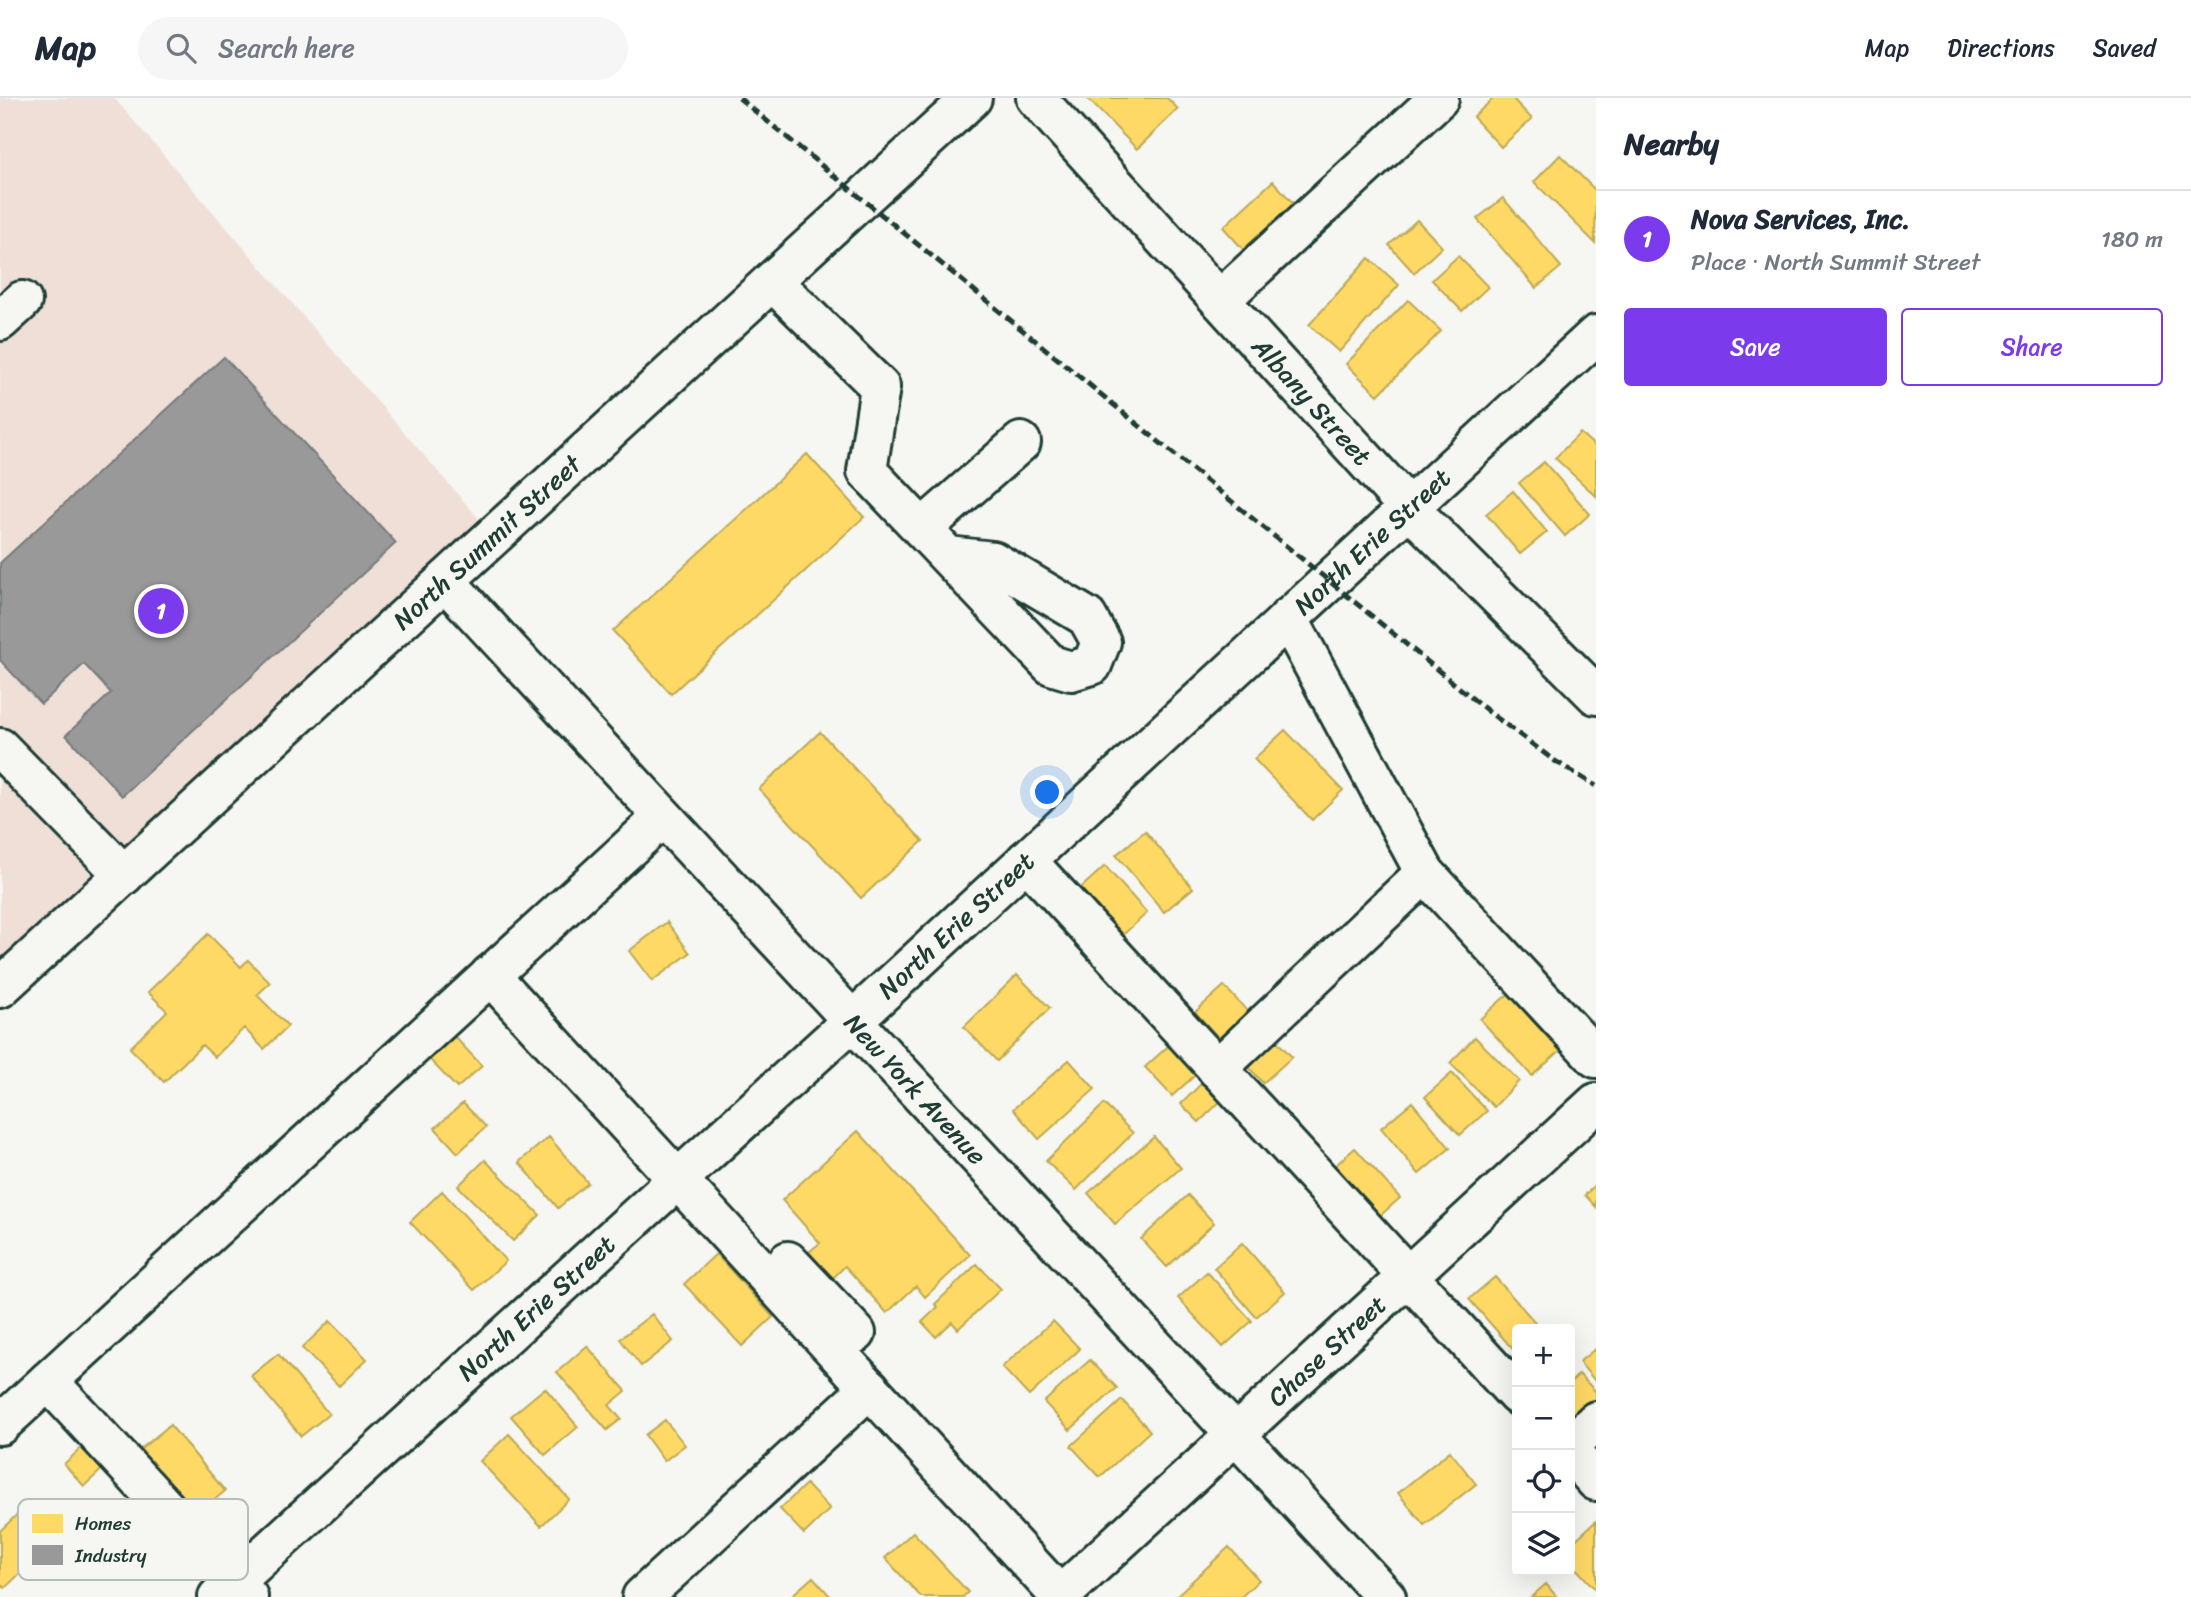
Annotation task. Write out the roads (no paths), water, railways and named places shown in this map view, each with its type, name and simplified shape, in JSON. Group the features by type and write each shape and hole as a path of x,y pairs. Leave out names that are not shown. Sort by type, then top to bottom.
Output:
{"street":[{"name":"North Summit Street","path":"0,988 972,98"},
{"name":"Albany Street","path":"1036,98 1408,508 1596,695"},
{"path":"1220,300 1439,98"},
{"path":"772,281 880,387 867,471 935,542 1021,442"},
{"name":"North Erie Street","path":"248,1578 686,1171 1596,335"},
{"name":"New York Avenue","path":"446,582 1386,1597"},
{"path":"1288,618 1425,873 1596,1058"},
{"path":"0,748 124,875"},
{"path":"0,1424 663,817"},
{"path":"1026,860 1512,1389"},
{"path":"1217,1069 1425,873"},
{"path":"490,975 686,1171 856,1333"},
{"name":"Chase Street","path":"1060,1597 1596,1103"},
{"path":"686,1171 870,1388 1060,1597"},
{"path":"48,1381 151,1499"},
{"path":"642,1597 870,1388"},
{"path":"1575,1440 1596,1421"},
{"path":"1575,1458 1596,1481"},
{"name":"North Erie Street","path":"233,1592 246,1580"}],"railway":[{"path":"739,98 1489,712 1555,761 1596,786"}],"place":[{"name":"Nova Services, Inc.","path":"161,611"}]}
